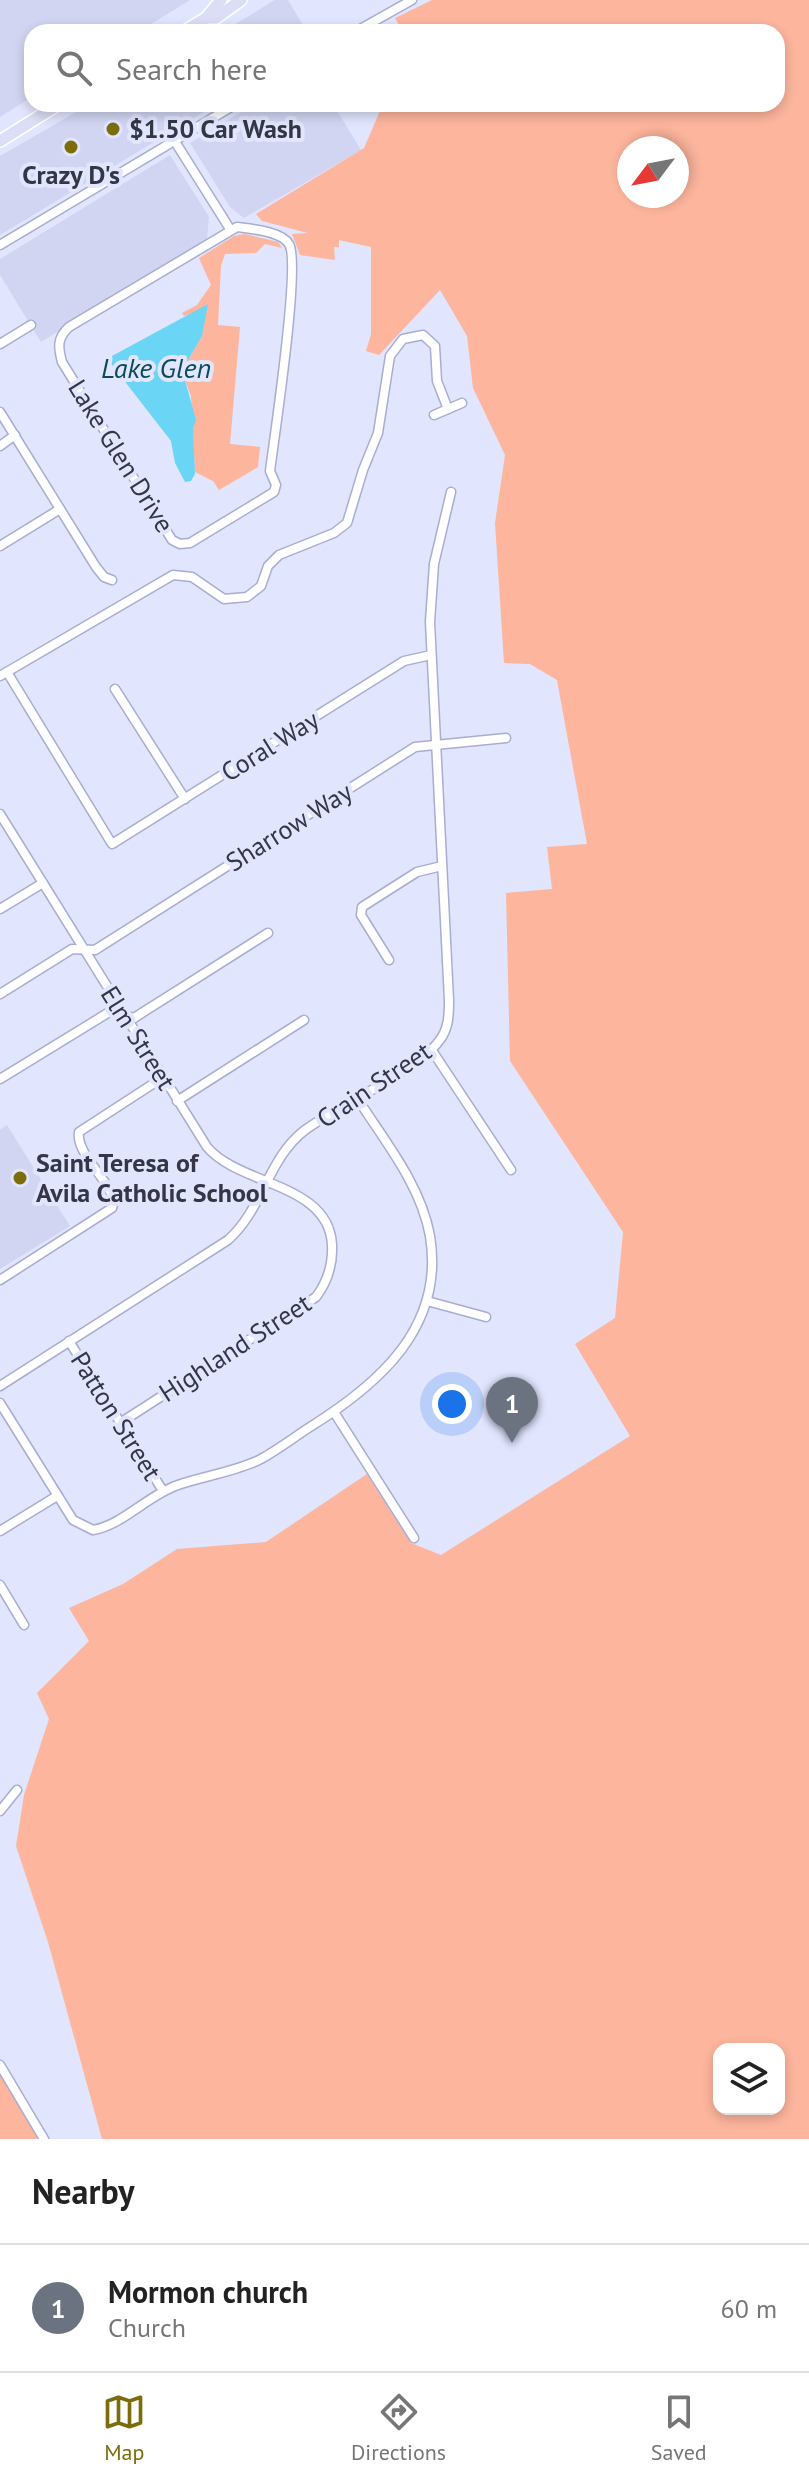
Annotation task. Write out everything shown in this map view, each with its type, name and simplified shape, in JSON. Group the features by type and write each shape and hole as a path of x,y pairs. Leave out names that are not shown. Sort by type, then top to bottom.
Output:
{"main road":[{"path":"196,24 206,18 221,0"},
{"path":"226,13 225,7 230,0"},
{"path":"206,18 216,18 226,13 241,0"},
{"path":"0,141 46,112"}],"street":[{"path":"369,24 412,0"},
{"path":"0,245 222,112"},
{"path":"174,140 230,229"},
{"name":"Lake Glen Drive","path":"237,227 275,235 287,240 291,248 291,303 270,471 276,485 274,492 190,543 180,544 172,540 62,362 58,347 69,327 230,229 237,227"},
{"path":"0,344 31,325"},
{"path":"4,674 173,575 192,577 224,599 247,597 261,586 268,566 279,555 334,533 347,523 378,433 390,356 403,339 423,335 435,346 437,381 448,409"},
{"path":"434,415 462,403"},
{"path":"0,412 96,567 104,577 112,580"},
{"path":"0,446 15,435"},
{"name":"Crain Street","path":"0,1386 228,1240 256,1208 276,1165 297,1137 440,1040 449,1018 431,655 434,564 451,492"},
{"path":"0,546 60,509"},
{"name":"Coral Way","path":"4,674 112,844 404,661 431,655"},
{"path":"115,689 185,799"},
{"name":"Sharrow Way","path":"0,994 72,949 95,950 415,747 506,738"},
{"name":"Elm Street","path":"0,814 162,1078 213,1155 236,1171 305,1200 321,1215"},
{"path":"389,960 361,915 362,907 417,872 442,866"},
{"path":"0,909 43,883"},
{"path":"0,1079 111,1011 134,1018 268,933"},
{"path":"177,1101 304,1020"},
{"path":"431,1049 511,1170"},
{"path":"0,1280 112,1208 113,1196 79,1143 79,1132 162,1078"},
{"path":"0,1403 78,1525 100,1528 163,1491 258,1460 334,1412 390,1368 404,1351 427,1301 432,1261 430,1236 413,1185 357,1098"},
{"name":"Highland Street","path":"120,1423 316,1297 326,1282 333,1256 332,1238 321,1215"},
{"path":"427,1301 486,1317"},
{"name":"Patton Street","path":"69,1341 163,1491"},
{"path":"334,1412 414,1538"},
{"path":"0,1531 57,1496"},
{"path":"0,1585 24,1625"},
{"path":"0,1811 17,1790"},
{"path":"0,2065 44,2139"}],"shaded area":[{"path":"0,0 190,0 151,24 24,24 24,102 0,117"},
{"path":"275,0 288,0 302,24 235,24"},
{"path":"432,0 809,0 809,2139 102,2139 48,1942 16,1846 24,1795 49,1719 37,1693 89,1641 69,1608 123,1584 177,1549 266,1542 367,1474 411,1543 441,1555 630,1436 575,1344 615,1318 623,1232 510,1061 506,893 552,889 547,847 587,844 557,680 530,664 504,663 495,523 505,455 473,388 467,336 440,290 379,355 366,351 371,334 371,247 339,240 339,247 334,247 335,260 300,255 292,234 308,233 262,221 256,214 364,148 380,112 785,112 785,24 398,24 395,18"},
{"path":"76,112 204,112 0,235 0,156"},
{"path":"241,112 338,112 361,150 244,218 230,207 190,143"},
{"path":"170,155 209,217 207,239 41,342 0,275 0,259"},
{"path":"245,234 278,242 282,248 265,244 256,253 225,254 221,266 218,325 240,327 230,444 260,447 258,467 219,490 213,481 195,472 191,396 185,380 187,362 202,336 207,304 200,311 184,316 182,313 197,305 211,285 199,258 234,236"},
{"name":"Saint Teresa of Avila Catholic School","path":"7,1125 70,1226 0,1269 0,1130"},
{"path":"0,2070 44,2139 0,2139"}],"water":[{"name":"Lake Glen","path":"208,304 202,336 187,362 185,380 196,420 193,428 195,474 191,481 185,482 175,463 171,441 109,361 112,356"}],"place":[{"name":"$1.50 Car Wash","path":"113,129"},
{"name":"Crazy D's","path":"71,147"},
{"name":"Saint Teresa of Avila Catholic School","path":"20,1178"},
{"name":"Mormon church","path":"512,1443"}]}
